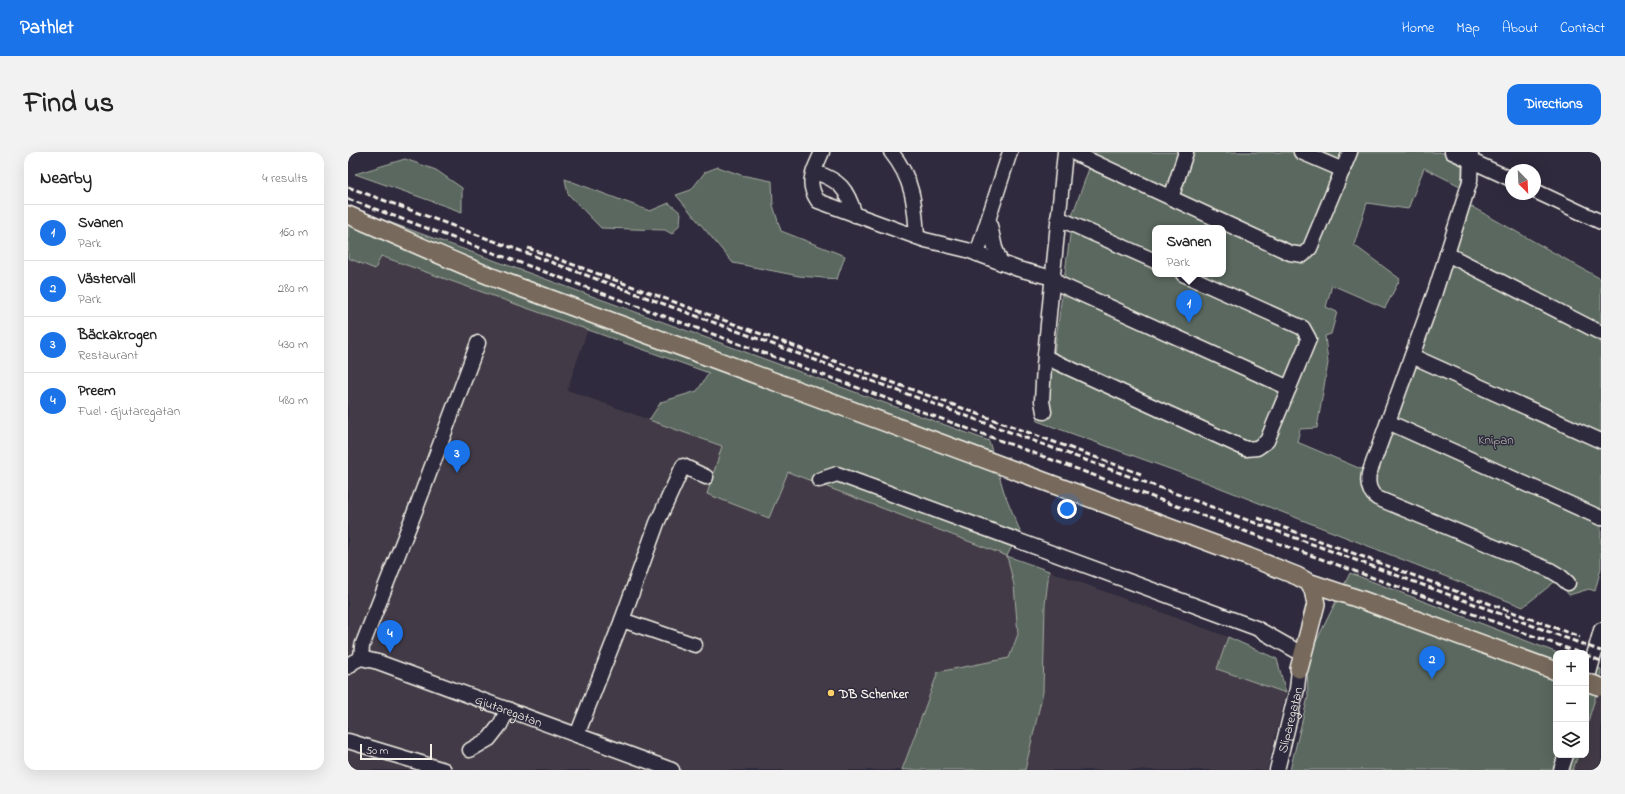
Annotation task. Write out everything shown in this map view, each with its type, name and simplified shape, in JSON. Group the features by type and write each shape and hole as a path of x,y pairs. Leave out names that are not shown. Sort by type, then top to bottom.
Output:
{"main road":[{"path":"348,215 403,238 447,259 497,279 1249,557 1297,576 1308,582 1362,600 1553,670"},
{"path":"1301,662 1316,604 1308,582"},
{"path":"1589,684 1601,687"}],"street":[{"path":"822,152 811,179 811,191 818,201 917,237 960,248 1037,275 1053,278 1059,284 1289,388"},
{"path":"891,152 902,167 913,194 917,237"},
{"path":"977,254 1010,152"},
{"path":"1044,412 1042,401 1045,356 1065,152"},
{"path":"1072,152 1290,253 1303,255 1310,248 1350,152"},
{"path":"1171,198 1186,152"},
{"path":"1301,152 1343,170"},
{"path":"1452,152 1470,156 1505,176"},
{"path":"1470,156 1470,181 1412,356 1368,478 1368,486 1373,495 1377,498 1550,570 1568,583"},
{"path":"814,172 834,181 845,189 851,200 855,214"},
{"path":"1541,193 1601,222"},
{"path":"989,218 995,248 1001,263"},
{"path":"1058,218 1152,260"},
{"path":"1447,254 1601,333"},
{"path":"1045,356 1246,449 1257,448 1267,440 1309,339 1303,328 1190,277"},
{"path":"348,667 353,662 361,658 362,646 478,344"},
{"path":"1412,356 1601,441"},
{"path":"1388,422 1601,518"},
{"path":"577,735 622,620 656,523 683,466 706,477"},
{"path":"819,480 837,474 1256,628 1301,662"},
{"path":"622,620 695,645"},
{"path":"1589,672 1601,630"},
{"name":"Gjutaregatan","path":"361,658 378,662 508,709 540,723 672,770"},
{"name":"Sliparegatan","path":"1277,770 1297,689 1301,662"},
{"path":"470,750 489,739 500,725 508,709"},
{"path":"348,741 444,770"},
{"path":"1561,770 1565,758"}],"shaded area":[{"path":"381,255 588,329 567,390 722,446 707,494 788,472 1007,556 1014,585 1018,634 1009,659 938,672 902,770 348,770 348,258 361,264"},
{"path":"1049,571 1228,637 1217,669 1286,693 1267,770 1025,770 1043,692 1045,605"},
{"path":"1601,679 1601,770 1573,770 1577,758 1589,758 1589,718"}],"green space":[{"name":"Knipan","path":"1095,152 1441,152 1462,163 1462,187 1424,168 1408,209 1367,203 1354,245 1400,279 1385,308 1332,285 1326,307 1337,312 1331,334 1325,336 1328,363 1317,428 1300,429 1297,442 1373,474 1465,203 1601,279 1601,568 1595,591 1589,589 1569,595 1557,580 1523,607 1203,481 1037,421 1048,399 1073,213"},
{"path":"405,159 436,170 462,188 462,212 355,174"},
{"path":"718,167 741,175 772,181 773,205 781,231 845,256 837,279 799,276 733,263 676,195 691,190 705,172"},
{"path":"565,179 650,211 669,203 681,213 680,224 672,234 665,230 601,228 568,194"},
{"path":"348,207 989,441 1004,492 1020,531 1007,556 788,472 769,518 707,494 722,446 649,420 661,402 697,391 709,373 381,256 375,269 348,258"},
{"path":"1007,556 1049,571 1045,605 1043,692 1025,770 902,770 938,672 1009,658 1018,634 1014,585"},
{"path":"1350,573 1553,651 1553,758 1577,758 1573,770 1290,770 1308,697 1307,660"},
{"path":"1228,637 1277,659 1286,693 1217,669"},
{"path":"1589,665 1601,669 1601,679 1589,718"}],"railway":[{"path":"348,187 1601,651"},
{"path":"348,199 1247,532 1572,650"},
{"path":"528,248 1141,474"},
{"path":"1258,518 1580,637"},
{"path":"1589,656 1601,661"}],"place":[{"name":"Svanen","path":"1189,323"},
{"name":"Bäckakrogen","path":"457,473"},
{"name":"Preem","path":"390,653"},
{"name":"Västervall","path":"1432,679"},
{"name":"DB Schenker","path":"831,693"}]}
